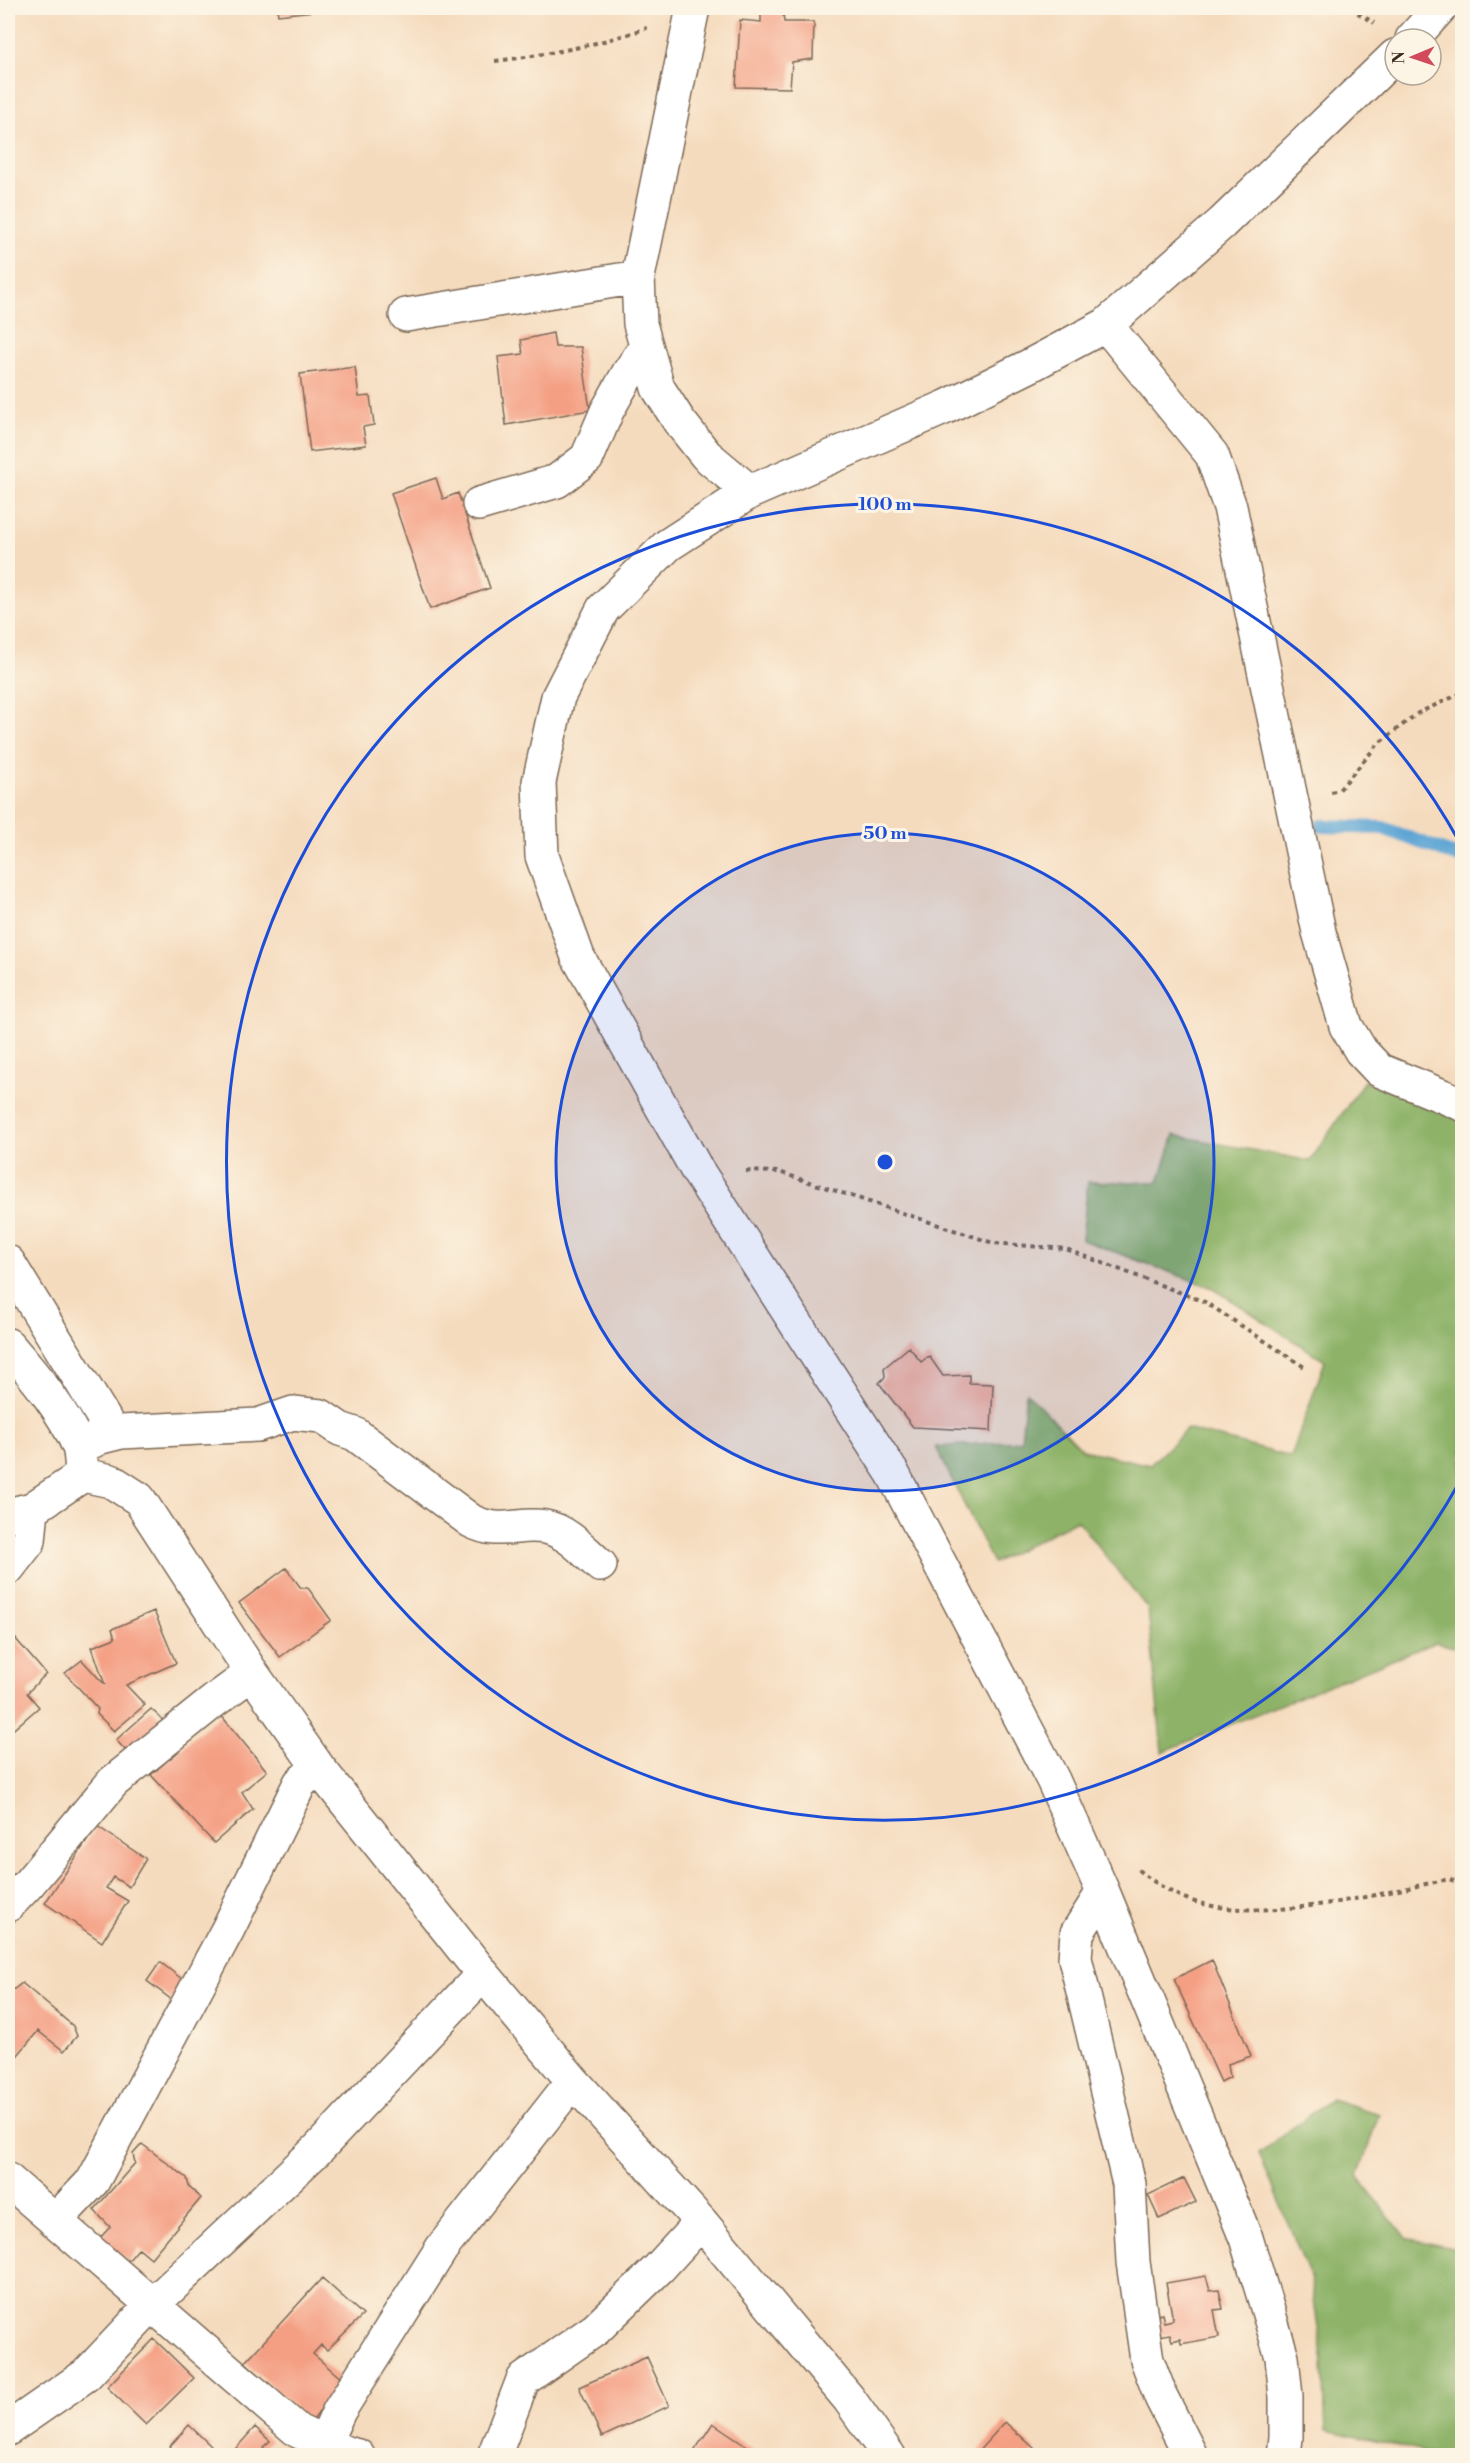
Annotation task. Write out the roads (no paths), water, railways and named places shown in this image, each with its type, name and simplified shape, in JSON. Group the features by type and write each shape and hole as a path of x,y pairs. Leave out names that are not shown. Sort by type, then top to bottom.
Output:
{"street":[{"path":"1423,27 1440,8"},
{"path":"692,12 638,277 640,324 658,388 679,421 706,455 750,492"},
{"path":"1284,2456 1286,2417 1282,2357 1246,2238 1100,1885 1053,1780 893,1474 698,1170 578,957 542,856 539,782 558,697 603,609 668,545 750,492 946,407 1106,325 1222,223 1383,68"},
{"path":"406,315 638,277"},
{"path":"1106,325 1212,455 1230,507 1319,932 1346,1026 1361,1051 1379,1070 1462,1104"},
{"path":"479,504 557,482 587,458 608,411 629,372 646,347"},
{"path":"8,1262 105,1420 88,1453"},
{"path":"8,1345 111,1481 139,1499 252,1673 318,1767 483,1974 573,2080 701,2222 849,2400 889,2456"},
{"path":"8,1568 29,1541 20,1512 88,1453 120,1432 258,1425 293,1413 321,1416 340,1429 355,1434 471,1521 485,1528 545,1527 566,1535 600,1565"},
{"path":"8,1905 113,1782 252,1673"},
{"path":"55,2221 93,2181 228,1929 300,1783 318,1767"},
{"path":"1100,1885 1077,1932 1075,1958 1129,2184 1133,2262 1147,2360 1161,2397 1191,2456"},
{"path":"8,2429 86,2375 152,2305 318,2149 483,1974"},
{"path":"343,2452 339,2411 442,2248 573,2080"},
{"path":"8,2180 298,2431 343,2452"},
{"path":"494,2456 523,2380 596,2329 659,2268 701,2222"}],"waterway":[{"path":"1321,826 1383,828 1462,858"}]}
